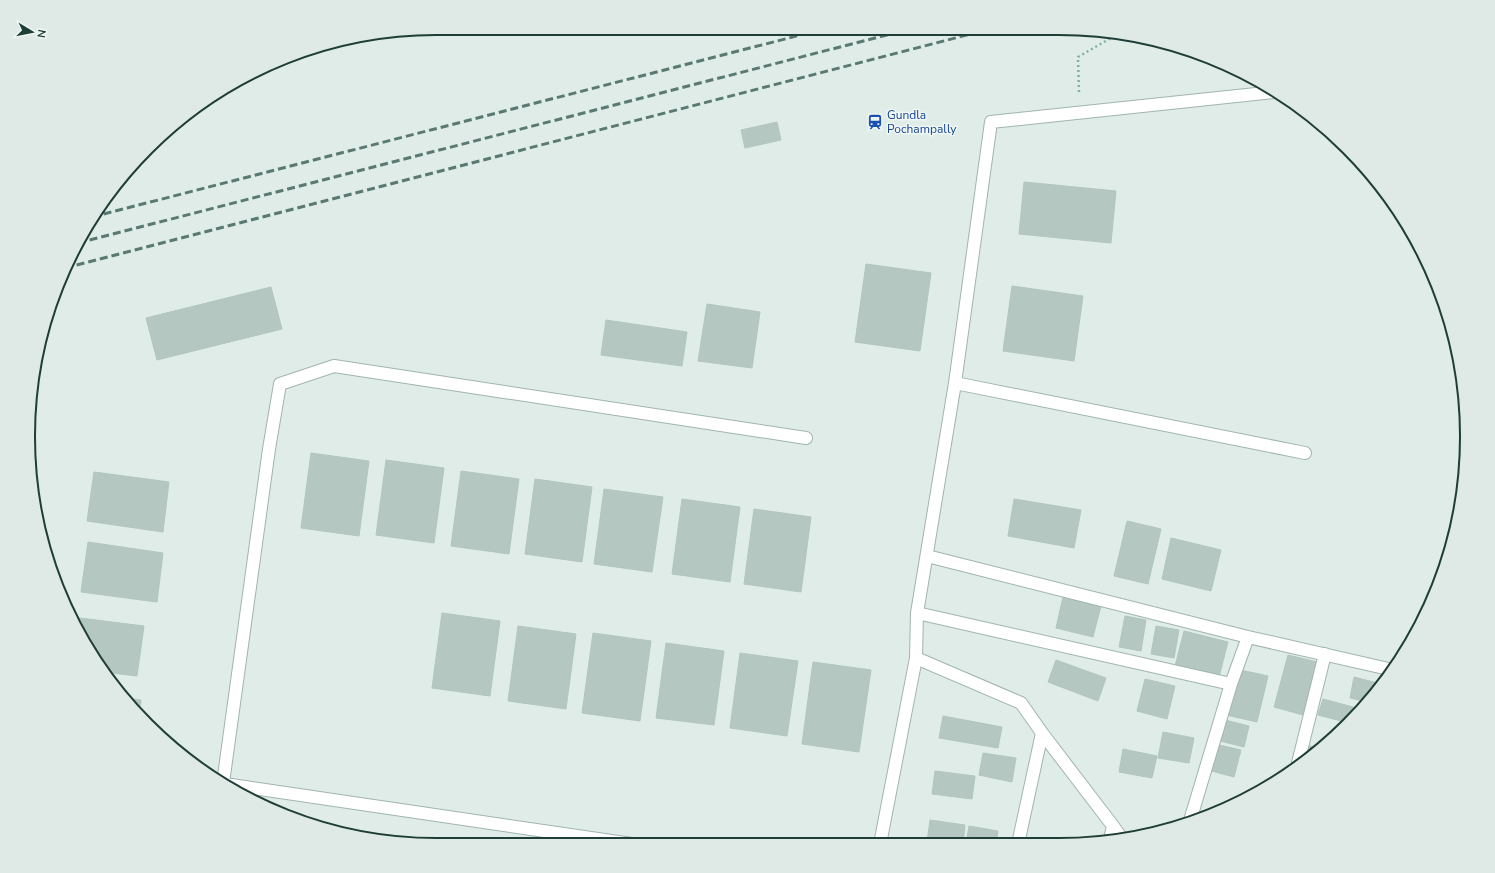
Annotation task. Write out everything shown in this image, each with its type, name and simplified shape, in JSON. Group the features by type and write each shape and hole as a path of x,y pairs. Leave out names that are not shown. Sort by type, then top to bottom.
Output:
{"street":[{"path":"881,838 916,658 917,613 955,383 991,122 1266,93"},
{"path":"225,777 268,449 280,384 334,366 806,438"},
{"path":"955,383 1305,453"},
{"path":"927,556 1248,637 1386,668"},
{"path":"917,613 1231,684"},
{"path":"1192,816 1231,684 1248,637"},
{"path":"1300,757 1325,654"},
{"path":"916,658 1021,703 1119,834"},
{"path":"1019,838 1042,733"},
{"path":"238,785 592,838"},
{"path":"1111,835 1114,826"}],"path":[{"path":"1080,113 1078,57 1111,38"}],"building":[{"path":"777,122 781,140 745,148 741,130"},
{"path":"1024,182 1116,191 1111,243 1019,234"},
{"path":"866,264 931,273 920,351 855,342"},
{"path":"1012,286 1083,296 1074,361 1003,351"},
{"path":"271,287 282,329 157,360 146,318"},
{"path":"707,304 760,312 752,368 698,361"},
{"path":"606,320 687,332 682,366 601,355"},
{"path":"311,453 369,461 359,536 301,528"},
{"path":"386,460 444,468 434,543 376,535"},
{"path":"461,471 519,479 509,554 451,546"},
{"path":"94,472 169,482 163,532 87,521"},
{"path":"535,479 592,487 582,562 525,554"},
{"path":"604,489 663,497 652,572 594,564"},
{"path":"682,499 740,507 730,582 672,574"},
{"path":"1014,499 1081,510 1074,548 1008,536"},
{"path":"754,509 811,517 801,592 744,584"},
{"path":"1127,521 1161,529 1148,584 1114,576"},
{"path":"1171,538 1221,550 1211,591 1162,579"},
{"path":"88,542 163,553 157,602 81,592"},
{"path":"1063,597 1101,606 1093,637 1056,628"},
{"path":"442,613 500,621 490,696 432,688"},
{"path":"1125,616 1146,620 1141,651 1119,647"},
{"path":"78,618 144,626 137,676 112,673"},
{"path":"518,626 576,634 566,709 508,701"},
{"path":"1156,626 1179,630 1174,658 1151,654"},
{"path":"1184,631 1228,642 1219,677 1175,666"},
{"path":"593,633 651,641 640,721 582,713"},
{"path":"666,643 724,651 714,725 656,718"},
{"path":"740,653 798,661 787,736 730,728"},
{"path":"1288,655 1317,662 1303,715 1274,707"},
{"path":"1056,660 1106,678 1098,701 1048,682"},
{"path":"813,662 871,670 859,752 802,744"},
{"path":"1236,669 1268,676 1257,722 1226,715"},
{"path":"1354,677 1376,683 1360,700 1350,698"},
{"path":"1145,679 1175,686 1167,719 1137,711"},
{"path":"133,699 141,700 140,706"},
{"path":"1323,699 1353,707 1341,721 1318,715"},
{"path":"943,716 1002,727 998,748 939,738"},
{"path":"1221,719 1249,726 1244,747 1216,740"},
{"path":"1163,732 1194,738 1189,763 1158,758"},
{"path":"1215,744 1241,750 1234,777 1208,770"},
{"path":"1306,745 1313,747 1305,753"},
{"path":"1123,749 1157,756 1152,778 1119,772"},
{"path":"983,753 1016,758 1012,782 979,775"},
{"path":"935,771 975,776 972,799 932,794"},
{"path":"930,820 965,825 964,838 928,838"},
{"path":"969,826 998,831 997,838 967,838"}],"railway":[{"path":"102,214 801,35"},
{"path":"86,241 887,35"},
{"path":"73,266 967,35"}],"place":[{"name":"Gundla Pochampally","path":"875,122"}]}
